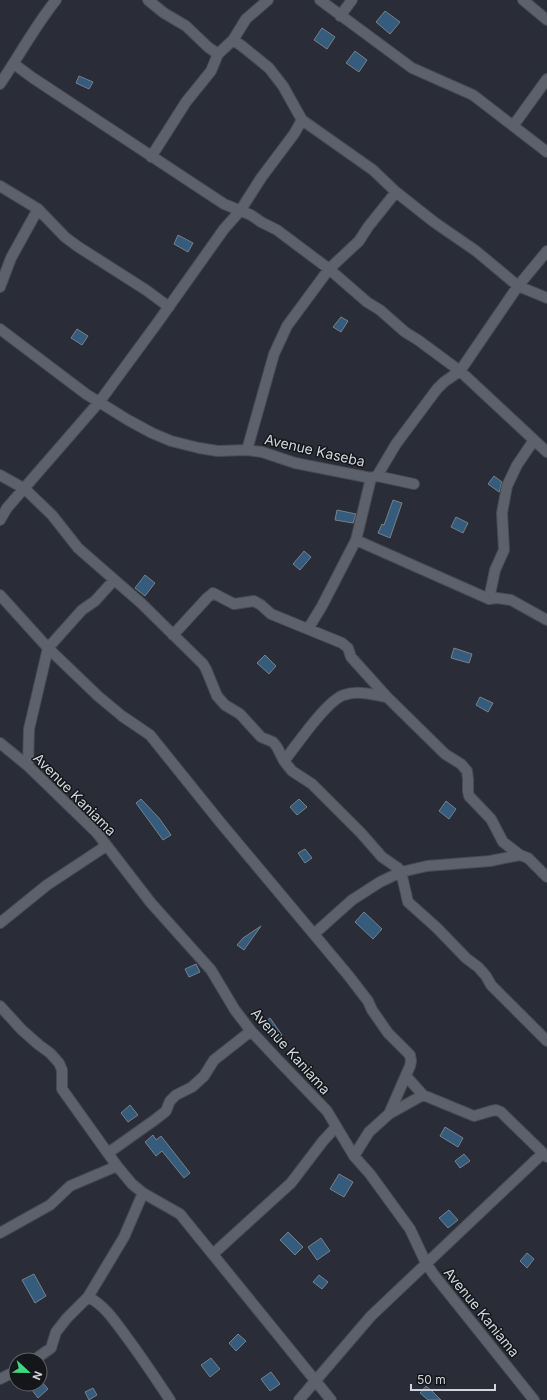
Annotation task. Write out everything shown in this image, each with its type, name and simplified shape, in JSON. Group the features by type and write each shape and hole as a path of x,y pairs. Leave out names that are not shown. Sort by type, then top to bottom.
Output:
{"street":[{"path":"0,84 56,0"},
{"path":"148,0 164,13 186,26 208,47 218,54"},
{"path":"151,157 186,102 211,72 218,54 233,40 246,19 268,0"},
{"path":"320,0 412,68 473,95 547,152"},
{"path":"340,16 352,0"},
{"path":"523,0 547,20"},
{"path":"233,40 269,68 283,86 302,120 373,170 396,192 434,222 476,251 518,286 547,298"},
{"path":"14,64 151,157 224,204 251,215 277,230 347,283 367,302 380,310 387,318 405,332 460,371 547,452"},
{"path":"513,126 547,79"},
{"path":"0,520 8,508 100,401 224,229 240,211 261,178 294,134 302,120"},
{"path":"0,186 38,209 65,237 146,290 169,307"},
{"path":"247,450 274,354 287,326 329,269 359,241 368,227 396,192"},
{"path":"0,287 11,258 38,209"},
{"path":"460,371 518,286 547,251"},
{"name":"Avenue Kaseba","path":"0,330 74,385 128,420 171,441 218,451 247,450 262,452 295,463 374,477 396,444 437,390 444,382 460,371"},
{"path":"489,599 495,570 504,550 502,513 507,486 517,465 534,440"},
{"path":"0,475 25,489 52,515 78,548 141,603 203,664 217,696 225,705 240,714 261,737 273,742 278,747 284,761 292,772 312,784 361,833 382,857 393,864 401,872 408,902 433,924 466,958 478,967 492,985 547,1041"},
{"path":"308,629 322,606 356,540 374,477 414,484"},
{"path":"356,540 489,599 497,598 511,600 547,620"},
{"path":"28,766 29,729 48,648 82,610 95,601 114,580"},
{"path":"173,635 213,593 234,604 254,601 271,614 342,643 348,648 351,657 387,697 445,754 461,764 467,771 469,796 491,820 503,842 520,855 528,858 547,878"},
{"path":"0,595 48,648 122,716 150,735 368,1001 372,1010 388,1033 410,1055 410,1066 389,1114"},
{"path":"284,761 332,702 344,695 359,693 387,697"},
{"name":"Avenue Kaniama","path":"0,743 28,766 97,833 151,903 211,970 235,1010 252,1031 327,1111 354,1156 370,1174 410,1229 426,1263 534,1400"},
{"path":"2,918 47,885 106,846"},
{"path":"314,934 352,900 380,882 401,872 427,866 490,861 520,855"},
{"path":"0,1006 22,1030 50,1053 59,1063 62,1070 62,1089 117,1166 132,1184 143,1194 180,1214 331,1400"},
{"path":"108,1153 166,1111 170,1101 176,1095 192,1087 204,1076 214,1060 252,1031"},
{"path":"299,1400 371,1316 426,1263 545,1155 501,1112 496,1110 474,1116 423,1095 406,1076"},
{"path":"354,1156 369,1132 389,1114 423,1095"},
{"path":"213,1254 291,1183 323,1141 336,1127"},
{"path":"0,1233 50,1205 70,1186 117,1166"},
{"path":"45,1352 51,1348 56,1332 67,1318 88,1298 124,1237 143,1194"},
{"path":"88,1298 97,1302 111,1315 170,1400"}],"building":[{"path":"385,11 400,22 390,34 376,22"},
{"path":"322,28 335,37 327,49 314,40"},
{"path":"355,51 367,60 359,72 346,63"},
{"path":"79,76 93,82 89,89 76,83"},
{"path":"178,235 193,243 188,252 174,244"},
{"path":"341,317 348,321 341,332 333,327"},
{"path":"77,329 88,336 82,345 71,338"},
{"path":"494,476 502,482 499,492 488,484"},
{"path":"393,500 402,503 390,538 378,533 382,524 384,525"},
{"path":"337,510 356,514 353,523 335,520"},
{"path":"456,517 468,523 463,533 451,527"},
{"path":"304,551 311,557 300,570 293,564"},
{"path":"145,575 155,583 145,596 135,588"},
{"path":"454,648 472,654 469,663 451,658"},
{"path":"265,655 276,666 269,674 257,663"},
{"path":"480,697 493,703 488,712 476,705"},
{"path":"141,799 159,818 171,835 163,840 136,803"},
{"path":"299,799 307,807 297,815 290,807"},
{"path":"446,801 456,809 449,819 439,811"},
{"path":"305,849 312,858 305,863 298,853"},
{"path":"364,912 382,929 373,939 355,922"},
{"path":"261,926 244,950 237,945 243,938"},
{"path":"196,964 200,972 189,977 185,969"},
{"path":"270,1018 282,1035 275,1041 262,1024"},
{"path":"130,1105 138,1115 128,1122 121,1113"},
{"path":"445,1127 463,1138 458,1147 440,1136"},
{"path":"153,1135 156,1140 161,1136 190,1173 184,1178 162,1151 156,1156 145,1142"},
{"path":"464,1154 470,1161 460,1168 455,1161"},
{"path":"339,1174 353,1182 344,1197 330,1189"},
{"path":"449,1210 458,1220 448,1228 439,1218"},
{"path":"288,1232 303,1247 295,1255 280,1240"},
{"path":"321,1238 330,1251 317,1260 308,1247"},
{"path":"527,1253 534,1259 527,1268 520,1261"},
{"path":"34,1274 46,1296 35,1303 22,1280"},
{"path":"319,1275 328,1282 322,1289 313,1282"},
{"path":"238,1334 246,1341 236,1351 229,1343"},
{"path":"211,1358 220,1369 210,1377 201,1365"},
{"path":"271,1372 280,1384 270,1391 261,1379"},
{"path":"426,1386 441,1400 428,1400 420,1393"},
{"path":"93,1388 97,1395 89,1400 85,1392"},
{"path":"34,1392 45,1392 38,1398"}]}
